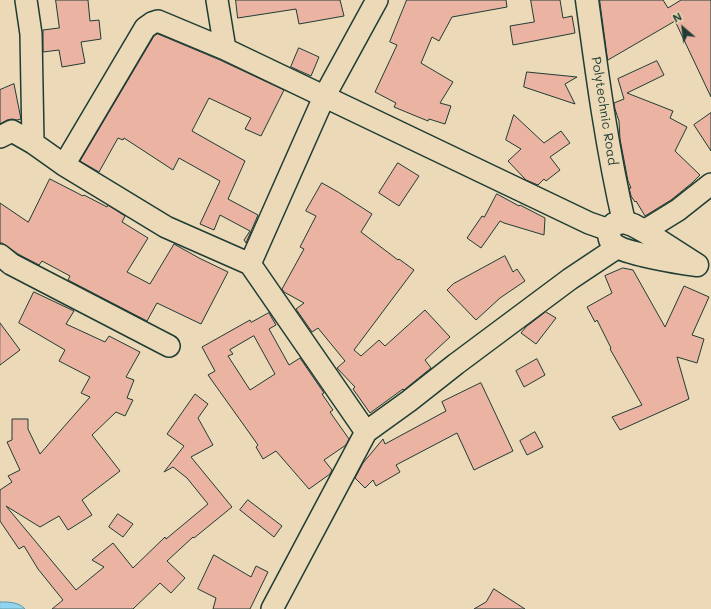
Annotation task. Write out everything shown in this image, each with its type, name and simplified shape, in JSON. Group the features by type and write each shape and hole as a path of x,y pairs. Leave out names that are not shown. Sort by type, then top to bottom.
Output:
{"street":[{"path":"26,0 31,34 33,143"},
{"path":"217,0 225,49"},
{"path":"250,264 324,97 377,0"},
{"name":"Polytechnic Road","path":"587,0 599,88 618,196 617,233"},
{"path":"64,165 145,28 158,21 225,49 589,223 617,233 629,252 704,268"},
{"path":"0,137 12,131 33,143 64,165 166,227 250,264 366,432"},
{"path":"644,231 678,210 711,184"},
{"path":"272,609 366,432 557,289 617,233 633,225 704,268"},
{"path":"0,255 11,264 169,346"}],"water":[{"path":"0,602 10,602 25,609 0,609"}],"building":[{"path":"56,0 88,0 90,21 99,20 101,39 81,42 85,63 62,67 59,50 43,52 43,30 59,28"},
{"path":"236,0 340,0 344,16 299,24 296,9 238,18"},
{"path":"407,0 506,0 507,7 452,17 439,41 432,37 421,63 453,82 440,103 451,106 445,124 429,119 428,121 394,107 396,103 375,92 397,45 390,42"},
{"path":"531,0 560,0 563,18 572,16 575,33 513,45 510,26 534,22"},
{"path":"600,0 663,0 668,8 681,0 711,0 711,97 675,21 608,60"},
{"path":"158,34 220,60 284,90 261,136 245,129 251,118 209,98 192,131 245,161 228,199 258,215 246,243 244,240 250,231 220,215 214,230 200,224 220,181 179,158 173,170 124,138 123,140 118,138 99,172 80,161 154,36"},
{"path":"299,48 319,57 311,76 291,67"},
{"path":"657,61 664,75 627,93 673,111 670,118 687,127 675,151 700,175 671,200 645,216 636,201 635,202 631,196 629,188 631,188 628,181 620,139 619,121 614,103 624,99 618,79"},
{"path":"527,72 577,77 565,84 575,104 524,87"},
{"path":"14,84 21,119 7,120 0,124 0,90"},
{"path":"711,113 711,151 694,125"},
{"path":"514,115 544,143 561,131 570,143 550,157 560,170 546,181 544,179 538,185 526,180 508,161 521,149 506,140"},
{"path":"398,163 419,176 399,206 379,193"},
{"path":"50,179 107,207 108,205 125,216 122,222 148,238 127,272 150,284 174,244 228,272 201,324 157,303 147,321 68,280 70,276 42,261 39,265 0,243 0,203 28,222"},
{"path":"322,183 372,214 361,232 414,270 354,350 361,356 379,340 385,346 425,310 450,337 425,360 431,368 404,390 403,389 370,413 353,389 355,387 337,368 345,361 318,328 312,332 296,309 304,303 284,292 282,289 304,249 300,247 316,216 306,211"},
{"path":"497,194 545,218 544,235 500,221 481,248 467,238 482,216 484,217"},
{"path":"505,256 513,272 517,269 525,281 500,298 476,320 447,290 453,284"},
{"path":"623,268 633,270 665,327 684,286 709,297 692,335 704,339 697,363 677,357 689,399 620,430 612,417 642,405 610,349 611,348 597,320 595,322 587,307 612,293 605,276"},
{"path":"34,292 74,311 66,324 105,342 109,336 140,352 126,377 134,380 127,398 133,400 125,416 116,412 92,435 120,471 82,500 92,515 68,530 59,516 40,527 6,506 76,590 104,567 92,560 113,543 133,568 165,537 166,539 208,504 187,478 173,467 164,472 184,446 167,434 195,394 208,404 198,418 213,445 191,457 232,507 194,538 193,537 167,561 185,578 171,593 160,583 133,609 52,609 63,600 38,569 24,546 19,549 0,521 0,490 12,482 8,476 20,470 7,442 12,440 12,419 28,419 28,429 40,454 90,397 81,393 90,377 59,361 65,350 19,323"},
{"path":"546,312 556,318 536,344 521,333 526,327"},
{"path":"269,313 276,325 269,329 289,365 300,358 324,393 322,394 333,410 330,412 349,439 346,445 324,460 332,470 330,474 309,489 276,451 263,459 256,447 258,445 208,375 215,371 202,347 250,320 251,322","holes":["254,336 275,374 250,390 228,356 233,354 230,350"]},
{"path":"0,323 20,350 0,365"},
{"path":"537,359 545,375 524,387 516,371"},
{"path":"481,383 513,451 474,470 457,433 396,465 400,472 376,486 373,480 365,488 355,478 363,463 383,439 385,444 446,411 442,402"},
{"path":"535,432 543,447 527,455 520,441"},
{"path":"248,500 282,526 274,537 240,510"},
{"path":"118,514 133,524 123,537 109,527"},
{"path":"214,555 251,577 256,566 268,572 250,609 213,609 216,598 198,589"},
{"path":"494,589 525,609 474,609 486,602"}]}
